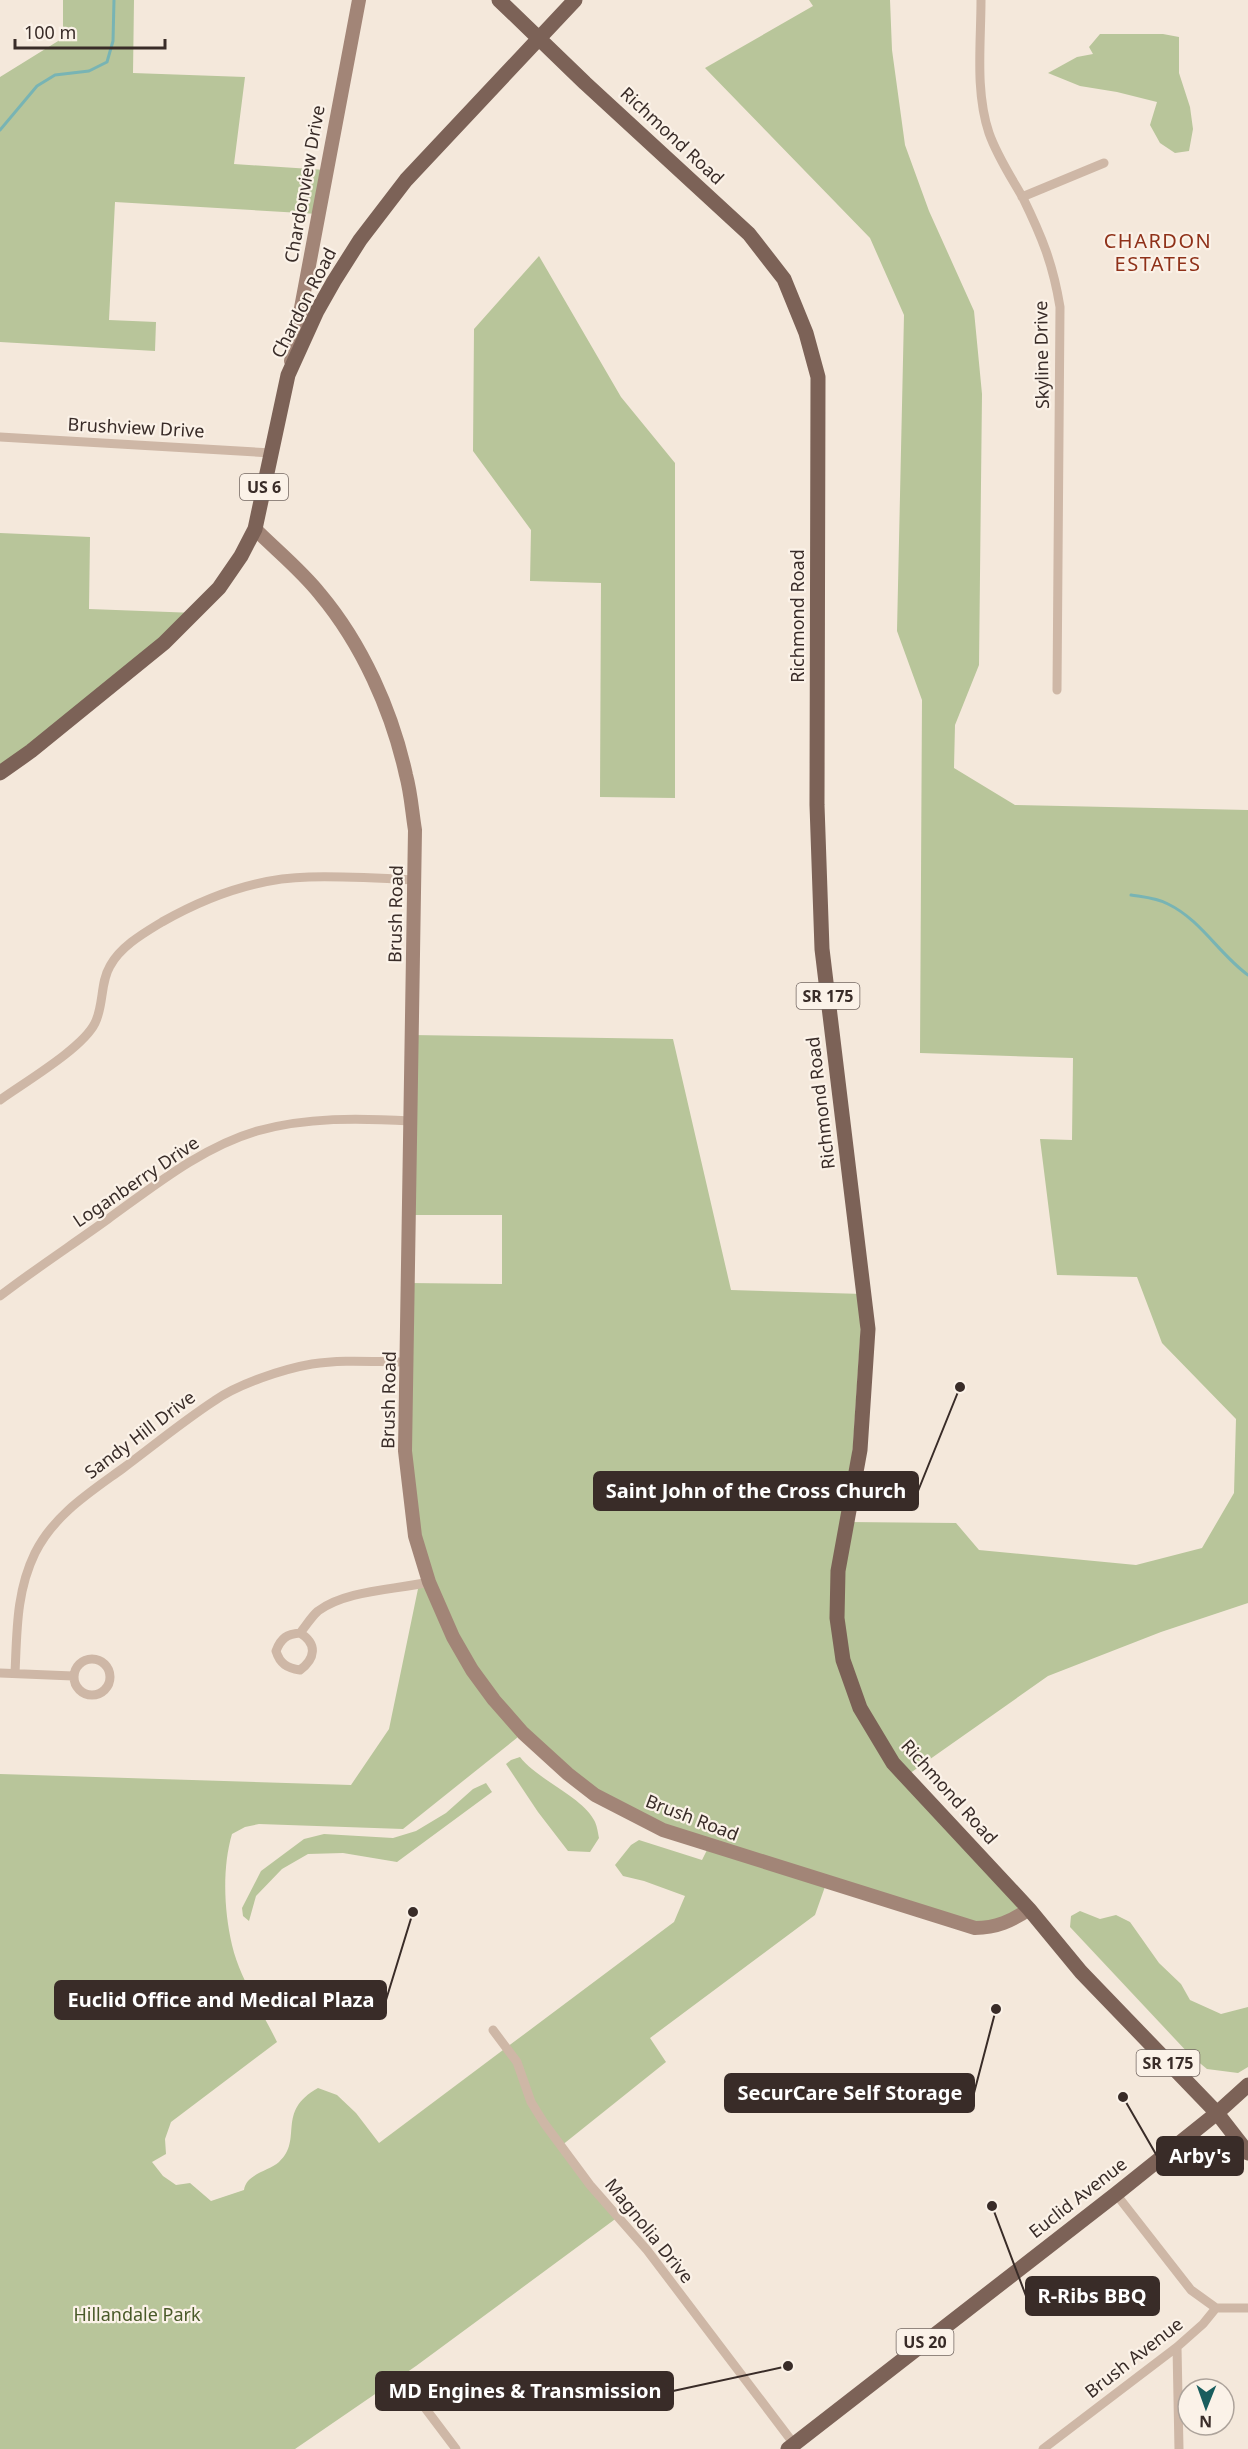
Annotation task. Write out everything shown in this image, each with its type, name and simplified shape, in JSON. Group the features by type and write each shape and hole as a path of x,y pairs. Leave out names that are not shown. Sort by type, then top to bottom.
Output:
{"main road":[{"name":"Richmond Road","path":"499,0 749,234 784,279 806,333 818,377 817,805 822,948 868,1329 860,1450 838,1570 837,1618 843,1660 860,1708 893,1762 1029,1909 1081,1972 1217,2113"},
{"name":"Chardon Road","path":"0,773 164,643 219,588 241,556 255,529 288,375 317,311 360,240 406,180 575,0"},
{"name":"Euclid Avenue","path":"791,2447 1116,2194 1217,2113 1248,2085"},
{"name":"SR 175","path":"1217,2113 1248,2153"}],"street":[{"name":"Chardonview Drive","path":"288,375 359,0"},
{"name":"Skyline Drive","path":"981,0 980,91 989,132 1045,245 1054,271 1060,307 1057,690"},
{"path":"1022,197 1104,163"},
{"name":"Brushview Drive","path":"0,436 271,453"},
{"name":"Brush Road","path":"255,529 319,592 345,627 362,657 386,711 406,775 415,830 405,1451 415,1536 429,1582 453,1636 472,1670 523,1733 595,1795 663,1830 975,1928 988,1928 1011,1921 1029,1909"},
{"path":"0,1100 82,1041 94,1025 100,1010 110,966 137,938 184,909 220,894 262,882 308,876 414,880"},
{"name":"Loganberry Drive","path":"2,1290 168,1176 209,1152 256,1132 298,1123 347,1118 411,1120"},
{"name":"Sandy Hill Drive","path":"15,1674 18,1608 22,1586 35,1553 52,1524 75,1503 216,1399 258,1380 310,1364 343,1361 407,1362"},
{"path":"300,1633 307,1637 313,1646 314,1654 309,1664 300,1670 289,1668 278,1657 278,1646 285,1636 300,1633 316,1613 343,1598 429,1582"},
{"path":"89,1658 95,1658 103,1661 109,1669 111,1683 100,1694 89,1696 78,1688 73,1676 79,1664 89,1658"},
{"path":"0,1673 73,1676"},
{"name":"Magnolia Drive","path":"492,2030 517,2062 531,2102 544,2123 590,2185 647,2250 791,2447"},
{"path":"1116,2194 1191,2290 1215,2308 1248,2308"},
{"name":"Brush Avenue","path":"1043,2449 1177,2347 1203,2324 1215,2308"},
{"path":"1177,2347 1179,2449"},
{"path":"407,2384 456,2449"}],"green space":[{"path":"63,0 134,0 133,73 245,77 234,164 326,170 318,214 115,202 109,320 156,322 155,351 0,342 0,77 63,38"},
{"name":"Hillandale Park","path":"809,0 890,0 892,50 905,145 929,211 974,311 982,394 979,665 955,725 954,768 1015,805 1248,810 1248,1603 1161,1632 1048,1676 906,1776 1029,1909 988,1928 827,1881 815,1915 650,2038 666,2062 561,2146 618,2217 416,2366 295,2449 0,2449 0,1774 351,1785 389,1729 419,1584 428,1582 409,1499 408,1283 502,1284 502,1215 410,1215 412,1035 673,1039 731,1290 863,1294 848,1522 956,1523 979,1550 1136,1565 1202,1548 1234,1493 1236,1419 1162,1343 1137,1277 1057,1275 1040,1139 1072,1140 1073,1058 920,1053 922,700 897,631 904,315 870,238 705,68 813,6","holes":["523,1733 595,1795 709,1846 702,1860 639,1840 631,1845 615,1865 623,1876 685,1896 674,1922 379,2143 356,2113 337,2095 318,2088 297,2106 293,2116 290,2144 286,2153 275,2165 249,2180 244,2190 211,2201 190,2183 176,2185 163,2176 152,2162 166,2154 165,2139 171,2122 277,2042 246,1982 232,1945 225,1890 225,1875 232,1834 245,1827 259,1824 403,1829"]},
{"path":"1100,34 1163,34 1179,37 1179,73 1190,107 1193,129 1189,151 1175,153 1160,143 1150,125 1157,102 1080,86 1048,73 1077,57 1093,54 1089,47"},
{"path":"539,256 621,397 675,463 675,798 600,797 601,583 530,581 531,530 473,451 474,329"},
{"path":"0,533 90,537 89,609 196,613 0,773"},
{"path":"520,1757 538,1774 588,1811 595,1822 599,1838 590,1852 568,1851 538,1812 506,1764"},
{"path":"486,1783 492,1792 397,1862 343,1853 308,1854 282,1869 256,1896 249,1921 243,1916 242,1908 261,1871 304,1839 324,1834 393,1838 416,1831 446,1813 473,1789"},
{"path":"1080,1911 1100,1919 1116,1915 1130,1922 1159,1963 1181,1984 1190,2000 1221,2014 1248,2007 1248,2067 1238,2073 1207,2069 1190,2055 1070,1927 1071,1916"}],"waterway":[{"path":"0,130 37,86 55,75 89,71 107,62 113,41 114,0"},
{"path":"1131,895 1159,900 1180,911 1248,975"}],"place":[{"name":"Saint John of the Cross Church","path":"960,1387"},
{"name":"Euclid Office and Medical Plaza","path":"413,1912"},
{"name":"SecurCare Self Storage","path":"996,2009"},
{"name":"Arby's","path":"1123,2097"},
{"name":"R-Ribs BBQ","path":"992,2206"},
{"name":"MD Engines & Transmission","path":"788,2366"}],"district":[{"name":"CHARDON ESTATES","path":"1158,252"}]}
